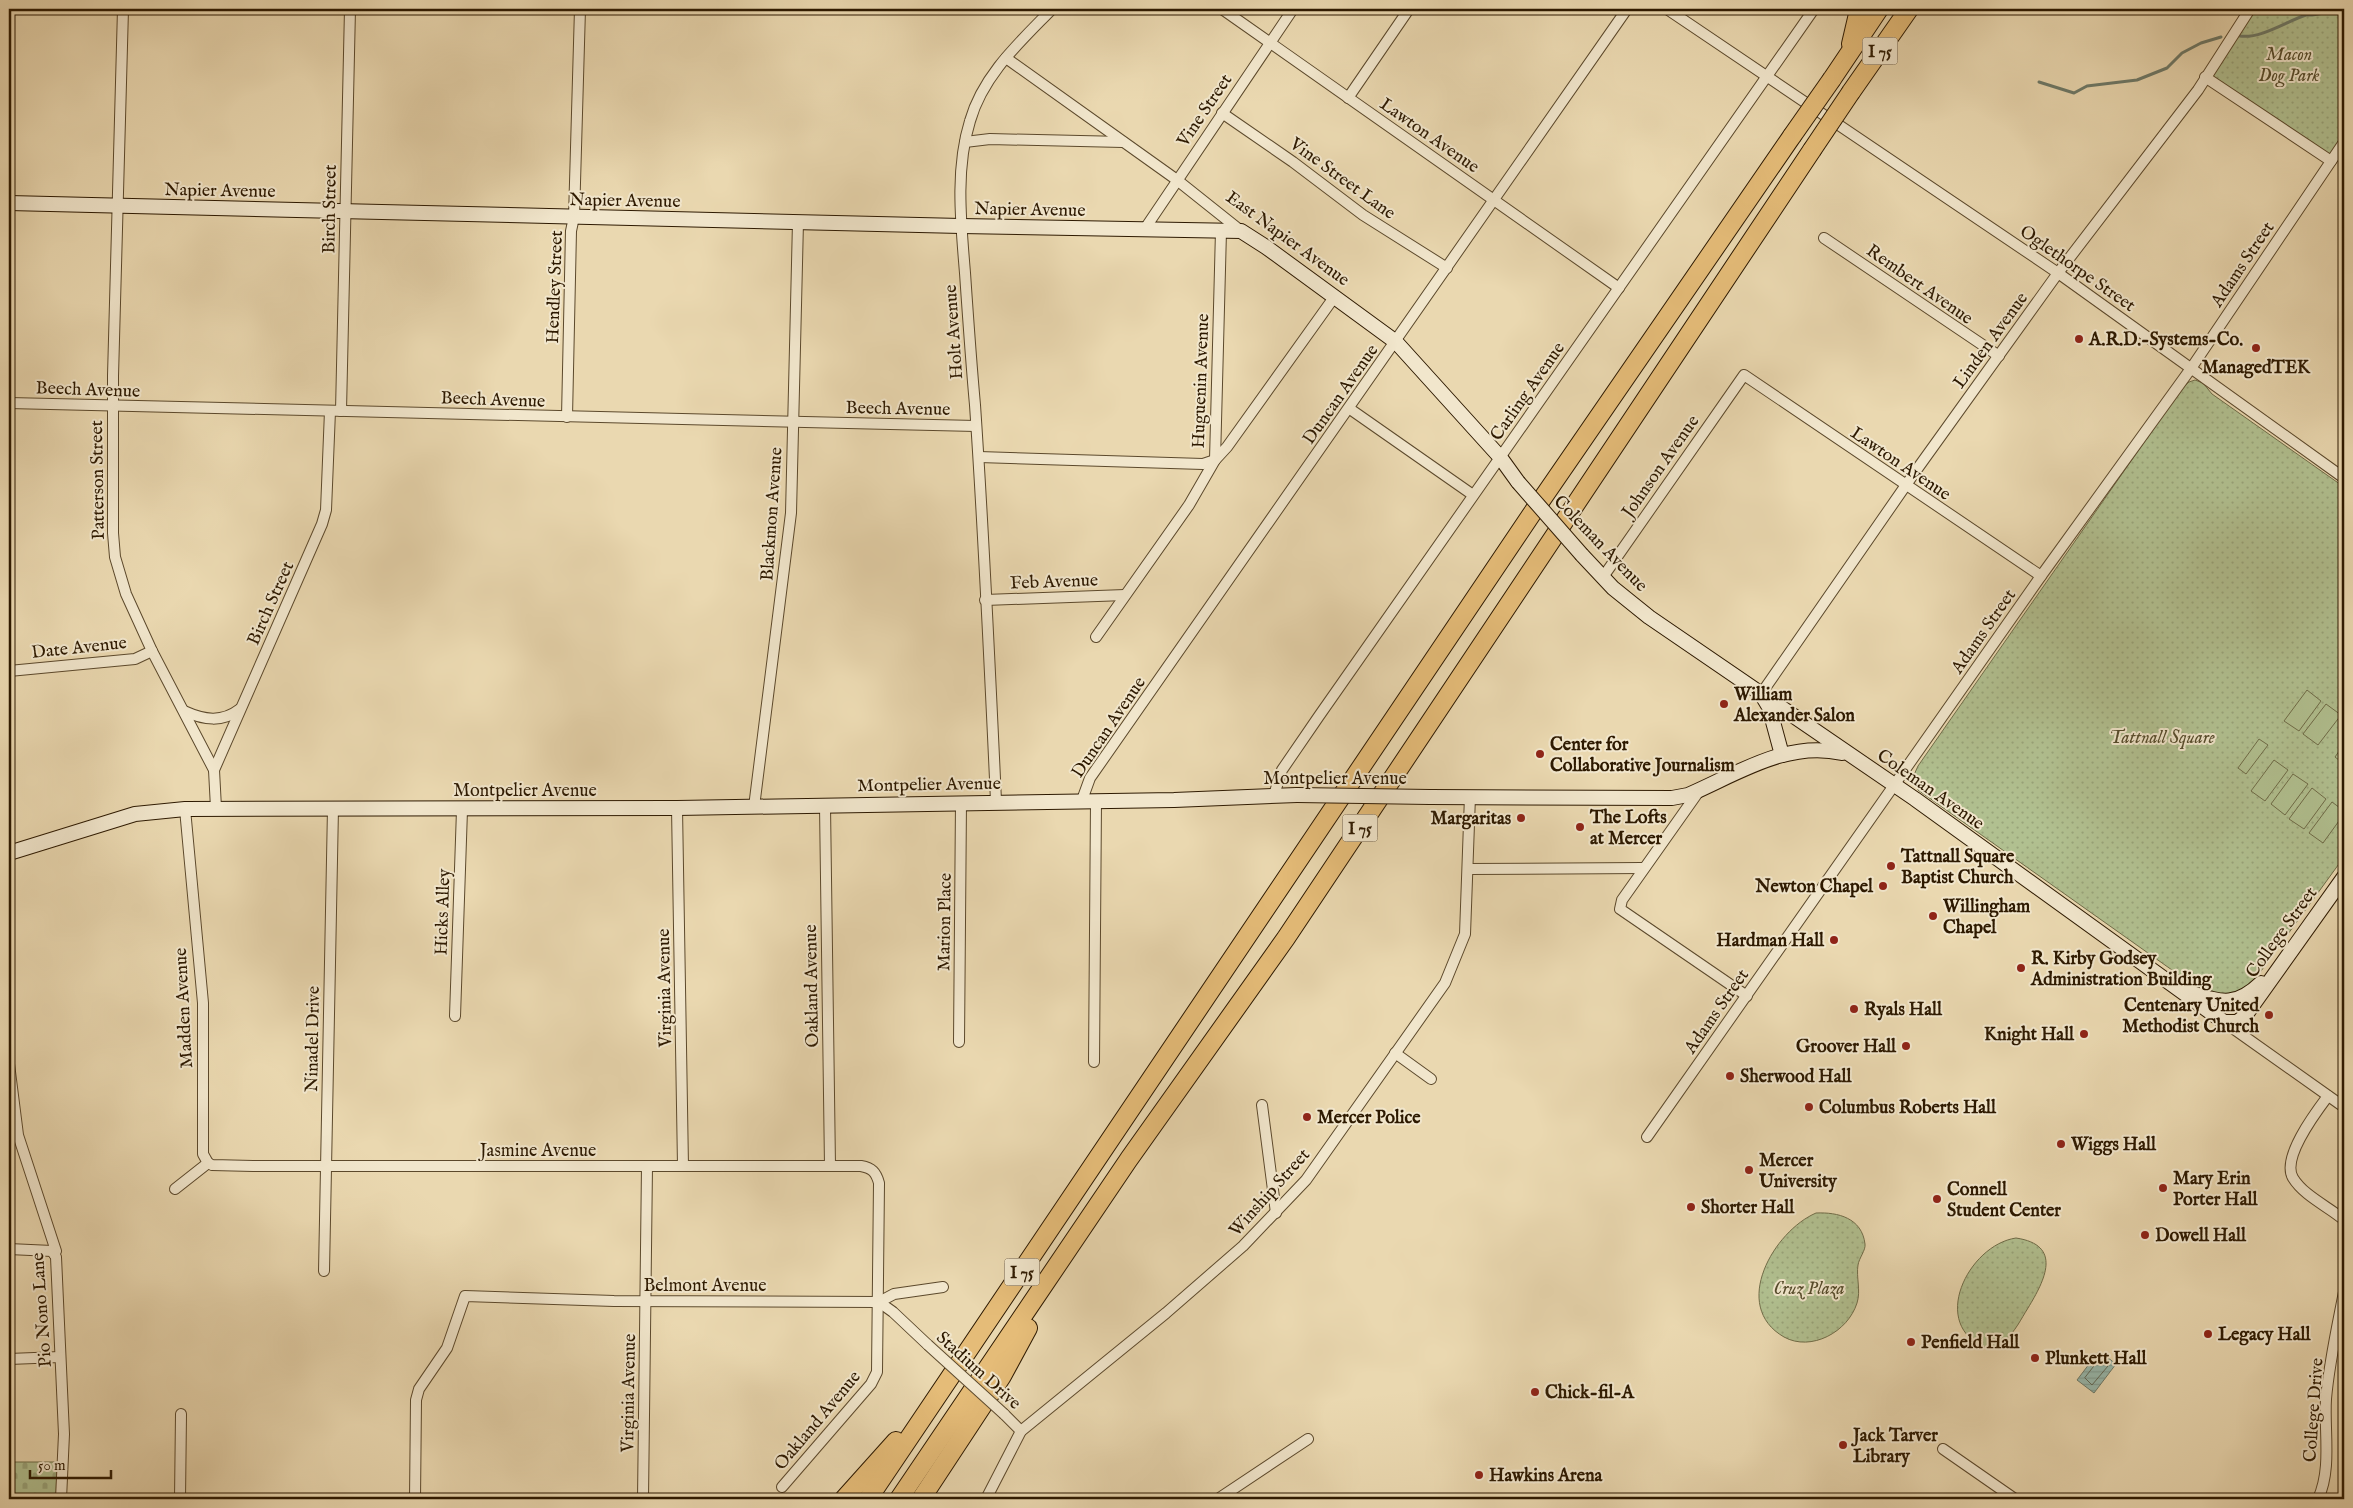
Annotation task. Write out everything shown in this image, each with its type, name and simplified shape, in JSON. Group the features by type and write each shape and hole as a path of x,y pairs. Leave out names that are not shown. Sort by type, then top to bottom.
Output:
{"highway":[{"path":"1848,55 1858,14 1862,9"},
{"name":"I 75","path":"868,1499 1530,515 1879,9"},
{"name":"I 75","path":"899,1499 1129,1160 1286,938 1812,150 1909,9"},
{"path":"921,1499 1002,1376 1028,1328 1049,1279"},
{"path":"844,1499 949,1380"}],"street":[{"name":"Patterson Street","path":"123,9 113,406 113,533 115,557 126,594 152,651 214,770 216,808"},
{"name":"Birch Street","path":"341,411 350,9"},
{"name":"Hendley Street","path":"567,417 568,317 571,231 574,217 580,9"},
{"name":"Holt Avenue","path":"996,801 979,458 961,226 964,142 978,98 991,76 1052,9"},
{"name":"Lawton Avenue","path":"1222,9 1495,199 1619,288"},
{"name":"Vine Street","path":"1144,230 1293,9"},
{"path":"1348,98 1409,9"},
{"name":"Duncan Avenue","path":"1094,1062 1090,778 1627,9"},
{"name":"Oglethorpe Street","path":"1667,9 2058,273 2192,367 2344,478"},
{"name":"Carling Avenue","path":"1274,795 1282,770 1814,9"},
{"name":"Linden Avenue","path":"1761,694 1998,356 2205,77 2250,9"},
{"name":"East Napier Avenue","path":"1006,58 1177,180 1241,231 1266,246 1396,342 1500,458 1518,482"},
{"path":"2205,77 2337,158"},
{"name":"Vine Street Lane","path":"1222,113 1293,162 1363,215 1447,268"},
{"path":"964,142 990,139 1123,142"},
{"name":"Adams Street","path":"1647,1137 2041,576 2192,367 2337,158 2344,142"},
{"name":"Napier Avenue","path":"9,203 1241,231"},
{"name":"Blackmon Avenue","path":"754,807 791,513 798,222"},
{"name":"Huguenin Avenue","path":"1096,637 1188,505 1215,460 1221,231"},
{"name":"Rembert Avenue","path":"1824,238 1998,356"},
{"path":"979,458 1203,464 1215,460 1248,418 1274,378 1335,296"},
{"name":"Lawton Avenue","path":"1744,375 2041,576"},
{"name":"Johnson Avenue","path":"1603,577 1744,375"},
{"name":"Beech Avenue","path":"9,403 976,426"},
{"path":"1350,408 1473,495"},
{"name":"Birch Street","path":"214,770 310,553 326,510 330,411"},
{"name":"Coleman Avenue","path":"1518,482 1603,577 1620,594 1649,617 1896,785 2224,1022"},
{"name":"Feb Avenue","path":"985,600 1125,595"},
{"name":"Date Avenue","path":"9,671 134,659 152,651"},
{"path":"1761,694 1769,707 1782,755"},
{"path":"184,711 204,719 223,718 241,708"},
{"name":"Montpelier Avenue","path":"9,853 126,816 184,809 333,808 462,810 677,808 1274,795 1672,798 1688,795 1700,788 1782,755 1811,750 1848,754"},
{"path":"1700,788 1643,868 1622,900 1620,909 1747,996"},
{"name":"Winship Street","path":"1022,1431 1166,1313 1243,1246 1276,1213 1306,1180 1445,983 1465,934 1470,796"},
{"name":"Marion Place","path":"959,1042 961,802"},
{"name":"Oakland Avenue","path":"825,806 830,1166"},
{"name":"Ninadel Drive","path":"324,1271 333,808"},
{"name":"Virginia Avenue","path":"677,808 683,1166"},
{"name":"Madden Avenue","path":"184,809 203,1003 203,1154 208,1163"},
{"name":"Hicks Alley","path":"455,1016 462,810"},
{"path":"1468,869 1643,868"},
{"name":"College Street","path":"2224,1022 2237,1022 2245,1016 2344,877"},
{"path":"2177,989 2223,1001 2240,998 2247,996 2281,964"},
{"path":"2224,1022 2344,1107"},
{"path":"1395,1053 1431,1079"},
{"name":"Pio Nono Lane","path":"9,1064 14,1135 56,1251 54,1254 56,1257 64,1434 62,1499"},
{"path":"2328,1096 2304,1131 2290,1163 2290,1171 2292,1177 2303,1189 2344,1220"},
{"path":"1262,1105 1276,1213"},
{"path":"175,1189 208,1163"},
{"name":"Jasmine Avenue","path":"208,1163 212,1165 326,1166 869,1167"},
{"name":"Virginia Avenue","path":"643,1499 647,1166"},
{"name":"Oakland Avenue","path":"782,1487 875,1378 879,1183 877,1176 869,1167"},
{"path":"9,1249 41,1249 52,1251 54,1254"},
{"name":"Belmont Avenue","path":"415,1499 416,1400 419,1389 447,1348 465,1296 646,1301 878,1302 894,1294 944,1287"},
{"name":"College Drive","path":"2318,1499 2325,1475 2326,1400 2330,1364 2344,1292"},
{"name":"Stadium Drive","path":"878,1302 893,1312 1022,1431 986,1499"},
{"path":"9,1360 60,1357"},
{"path":"180,1499 181,1414"},
{"path":"1218,1499 1308,1439"},
{"path":"1943,1449 2015,1499"}],"green space":[{"name":"Macon Dog Park","path":"2252,9 2344,9 2344,142 2332,161 2207,77"},
{"name":"Tattnall Square","path":"2195,380 2203,383 2212,394 2344,487 2344,857 2253,982 2231,996 2203,992 1918,790 1913,777 1918,766 2182,388"},
{"path":"2307,690 2321,701 2299,731 2284,721"},
{"path":"2326,704 2341,715 2318,745 2303,734"},
{"path":"2259,739 2268,745 2246,774 2238,768"},
{"path":"2344,744 2344,764 2335,757"},
{"path":"2274,760 2288,770 2265,801 2251,791"},
{"path":"2293,774 2308,784 2285,815 2271,804"},
{"path":"2312,788 2326,799 2304,829 2289,819"},
{"path":"2332,802 2344,811 2344,814 2323,843 2309,833"},
{"name":"Cruz Plaza","path":"1816,1213 1833,1214 1848,1218 1859,1228 1863,1235 1865,1246 1858,1265 1858,1298 1846,1323 1837,1330 1817,1340 1795,1341 1784,1337 1768,1324 1760,1307 1759,1289 1764,1270 1773,1252 1800,1222"},
{"path":"2016,1238 2031,1242 2040,1248 2045,1256 2044,1275 2034,1297 2012,1333 2001,1343 1987,1348 1969,1337 1960,1323 1958,1305 1961,1287 1970,1270 1983,1255 1999,1244"},
{"path":"9,1462 57,1462 56,1499 9,1499"}],"water":[{"path":"2099,1351 2116,1364 2094,1393 2077,1380"}],"waterway":[{"path":"2240,36 2256,35 2306,15 2316,15 2344,9"},
{"path":"2039,82 2074,93 2087,86 2137,80 2167,68 2182,53 2201,43 2221,37"}],"place":[{"name":"A.R.D.-Systems-Co.","path":"2079,339"},
{"name":"ManagedTEK","path":"2256,348"},
{"name":"William Alexander Salon","path":"1724,704"},
{"name":"Center for Collaborative Journalism","path":"1540,754"},
{"name":"Margaritas","path":"1521,818"},
{"name":"The Lofts at Mercer","path":"1580,827"},
{"name":"Tattnall Square Baptist Church","path":"1891,866"},
{"name":"Newton Chapel","path":"1883,886"},
{"name":"Willingham Chapel","path":"1933,916"},
{"name":"Hardman Hall","path":"1834,940"},
{"name":"R. Kirby Godsey Administration Building","path":"2021,968"},
{"name":"Ryals Hall","path":"1854,1009"},
{"name":"Centenary United Methodist Church","path":"2269,1015"},
{"name":"Knight Hall","path":"2084,1034"},
{"name":"Groover Hall","path":"1906,1046"},
{"name":"Sherwood Hall","path":"1730,1076"},
{"name":"Columbus Roberts Hall","path":"1809,1107"},
{"name":"Mercer Police","path":"1307,1117"},
{"name":"Wiggs Hall","path":"2061,1144"},
{"name":"Mercer University","path":"1749,1170"},
{"name":"Mary Erin Porter Hall","path":"2163,1188"},
{"name":"Connell Student Center","path":"1937,1199"},
{"name":"Shorter Hall","path":"1691,1207"},
{"name":"Dowell Hall","path":"2145,1235"},
{"name":"Legacy Hall","path":"2208,1334"},
{"name":"Penfield Hall","path":"1911,1342"},
{"name":"Plunkett Hall","path":"2035,1358"},
{"name":"Chick-fil-A","path":"1535,1392"},
{"name":"Jack Tarver Library","path":"1843,1445"},
{"name":"Hawkins Arena","path":"1479,1475"}]}
